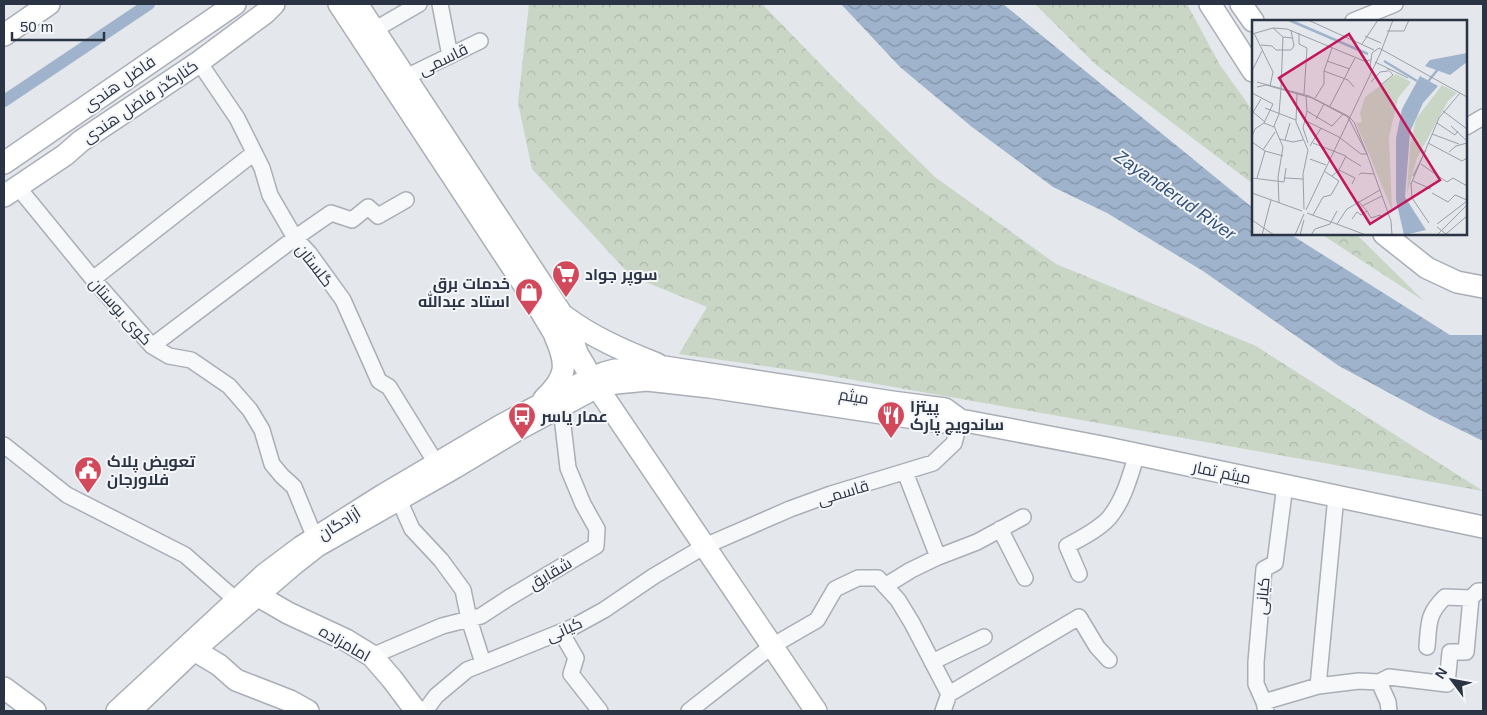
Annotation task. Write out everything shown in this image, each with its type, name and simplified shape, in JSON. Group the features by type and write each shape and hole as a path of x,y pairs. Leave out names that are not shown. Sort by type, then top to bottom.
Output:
{"main road":[{"path":"4,34 49,4"},
{"name":"فاضل هندی","path":"4,163 235,4"},
{"name":"کنارگذر فاضل هندی","path":"10,191 199,62 265,14 274,4"},
{"path":"339,4 536,303 559,324 582,328 625,352 664,367"},
{"path":"357,4 406,77 559,324 564,372 558,384 534,408"},
{"path":"1210,4 1252,69"},
{"path":"1241,4 1252,20"},
{"path":"1385,235 1427,268 1457,282 1483,287"},
{"path":"559,324 567,322 576,353 594,382 816,711"},
{"name":"میثم","path":"594,382 604,372 664,367 892,402 945,408 960,420"},
{"name":"میثم","path":"594,382 616,383 647,380 710,387 941,422 960,420"},
{"name":"آزادگان","path":"116,711 265,574 315,538 383,495 500,426 534,408 594,382"},
{"name":"آزادگان","path":"130,711 194,650 317,546 517,430 560,408 594,382"},
{"name":"میثم تمار","path":"960,420 1137,454 1483,527"},
{"name":"امامزاده","path":"257,595 288,613 346,640 372,656 416,711"},
{"path":"194,650 219,665 236,680 290,701 308,711"},
{"path":"4,688 35,711"}],"street":[{"path":"374,30 419,4"},
{"path":"440,4 450,56"},
{"path":"1355,20 1394,4"},
{"name":"قاسمی","path":"406,77 480,41"},
{"name":"گلستان","path":"199,62 236,118 262,168 270,195 295,238 342,300 378,381 389,387 436,463"},
{"path":"1467,126 1483,117"},
{"path":"92,279 254,152"},
{"name":"کوی بوستان","path":"10,191 152,346 170,356 191,360 229,386 250,410 262,430 272,464 294,486 315,538"},
{"path":"152,346 331,213 352,220 368,207 378,216 406,200"},
{"name":"شقایق","path":"372,656 442,626 481,616 596,546 597,529 583,504 568,468 560,408"},
{"name":"قاسمی","path":"705,546 790,509 831,494 934,463 954,444 960,420"},
{"path":"4,445 66,495 185,555 236,600"},
{"path":"1079,574 1067,546 1090,533 1108,518 1123,494 1137,454"},
{"path":"905,472 938,557"},
{"name":"کیانی","path":"1265,707 1256,684 1264,569 1275,563 1285,485"},
{"path":"1318,686 1336,496"},
{"path":"399,500 412,529 441,560 463,590 469,619 483,663"},
{"path":"885,586 911,570 977,542 1023,517"},
{"path":"1000,529 1025,578"},
{"name":"کیانی","path":"425,711 436,696 467,670 573,627 604,610 654,576 705,546"},
{"path":"689,711 772,646 817,620 835,589 858,578 878,578 898,600 949,694"},
{"path":"1265,707 1318,686 1359,681 1379,682 1389,677 1447,684 1450,652 1466,652 1477,594 1445,597 1436,605 1428,621 1427,647"},
{"path":"943,711 949,694 1078,617 1097,647 1109,660"},
{"path":"561,632 576,658 571,674 600,711"},
{"path":"932,662 984,637"},
{"path":"1379,682 1388,702 1389,711"}],"green space":[{"path":"529,4 762,4 935,177 1056,264 1256,346 1483,491 820,374 679,354 707,307 631,276 532,169 518,103"},
{"path":"1035,4 1187,4 1220,65 1252,110 1252,183 1095,64"},
{"path":"1323,235 1357,235 1424,301"}],"water":[{"name":"Zayanderud River","path":"841,4 1003,4 1252,207 1252,235 1292,235 1450,335 1483,335 1483,441 1339,366 1203,271 1107,213 1053,187 972,127 900,67"}],"waterway":[{"path":"4,101 149,4"}],"place":[{"name":"سوپر جواد","path":"566,298"},
{"name":"خدمات برق استاد عبدالله","path":"529,316"},
{"name":"پیتزا ساندویچ پارک","path":"891,439"},
{"name":"عمار یاسر","path":"522,440"},
{"name":"تعویض پلاک فلاورجان","path":"88,494"}]}
